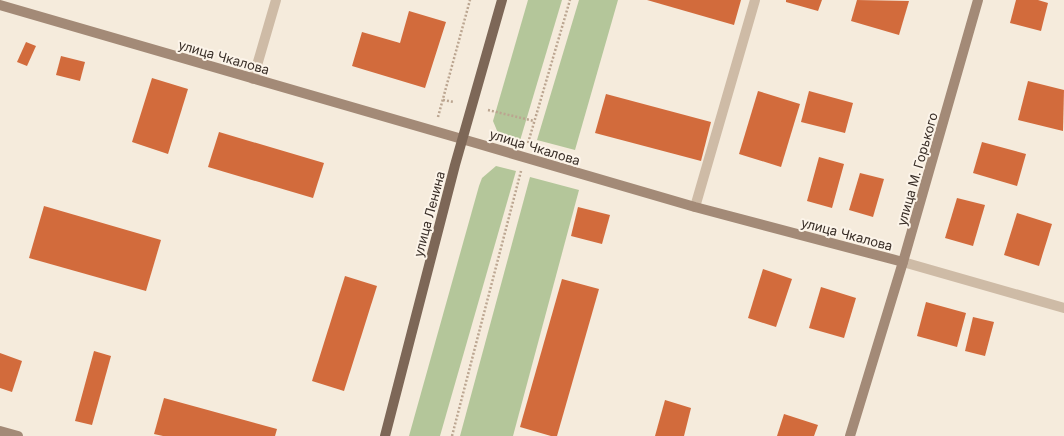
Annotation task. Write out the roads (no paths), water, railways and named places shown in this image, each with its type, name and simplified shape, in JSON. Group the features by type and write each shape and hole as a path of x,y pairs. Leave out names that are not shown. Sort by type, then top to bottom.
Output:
{"main road":[{"name":"улица Ленина","path":"385,436 462,139 502,0"}],"street":[{"path":"252,79 276,0"},
{"path":"694,208 755,0"},
{"name":"улица М. Горького","path":"850,436 903,262 978,0"},
{"name":"улица Чкалова","path":"0,5 694,208 903,262 1064,308"},
{"path":"0,431 18,436"}]}
